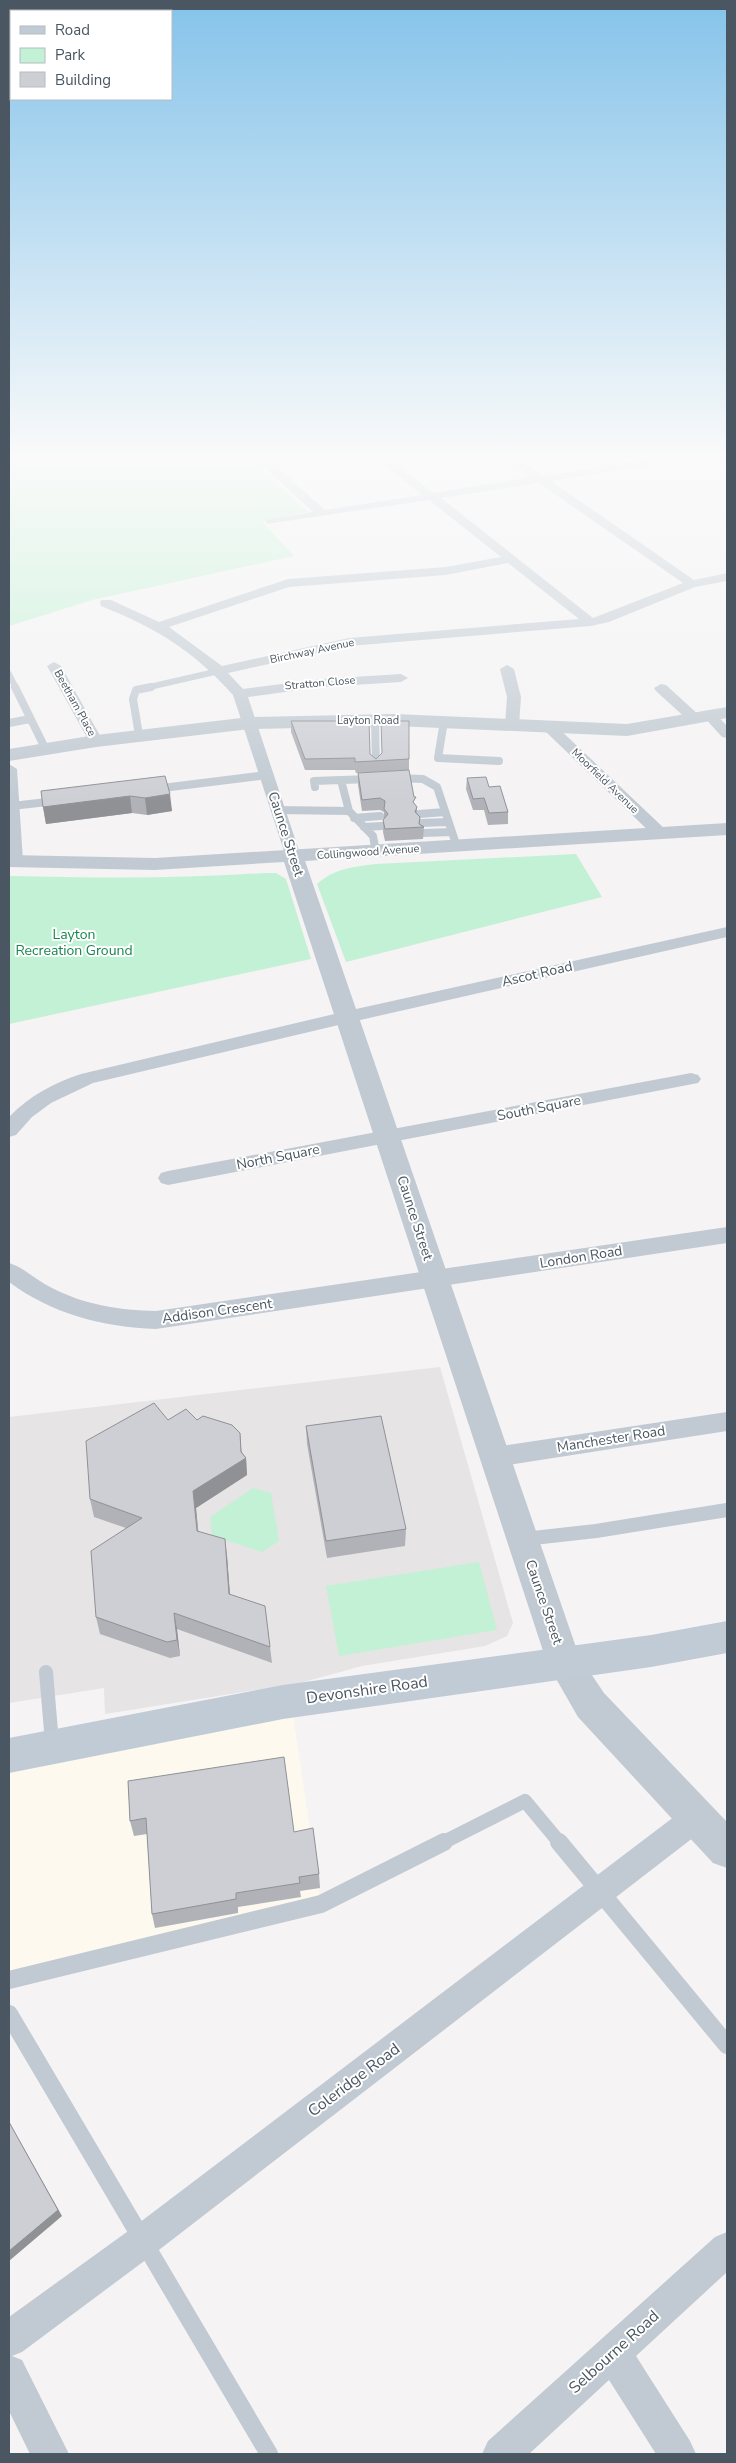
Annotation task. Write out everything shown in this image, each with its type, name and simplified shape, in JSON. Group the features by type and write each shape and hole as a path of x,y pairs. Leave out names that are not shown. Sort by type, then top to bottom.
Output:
{"main road":[{"name":"Devonshire Road","path":"9,1756 283,1702 564,1663 727,1637"}],"street":[{"path":"159,626 288,583 420,573"},
{"path":"529,573 591,622"},
{"path":"676,573 692,584"},
{"name":"Birchway Avenue","path":"219,671 349,642 591,622 604,619 692,584 727,577"},
{"name":"Caunce Street","path":"106,602 159,626 186,644 219,671 240,694 292,857 388,1136 564,1663 591,1705 727,1848"},
{"name":"Beetham Place","path":"54,666 96,741"},
{"path":"507,669 514,697 512,725"},
{"name":"Stratton Close","path":"240,694 331,681 401,678"},
{"path":"661,688 711,716 727,734"},
{"name":"Layton Road","path":"9,755 139,735 250,723 374,720 628,730 711,716"},
{"name":"Moorfield Avenue","path":"549,727 661,834"},
{"path":"9,769 12,861"},
{"name":"Collingwood Avenue","path":"12,861 155,864 292,857 378,841 661,834 727,829"},
{"name":"Ascot Road","path":"347,1017 727,932"},
{"path":"9,1130 15,1122 48,1095 74,1082 347,1017"},
{"name":"South Square","path":"388,1136 691,1079"},
{"name":"North Square","path":"168,1178 388,1136"},
{"name":"London Road","path":"436,1280 727,1235"},
{"name":"Addison Crescent","path":"9,1271 24,1283 70,1306 97,1315 127,1320 156,1320 436,1280"},
{"name":"Manchester Road","path":"495,1457 727,1421"},
{"name":"Coleridge Road","path":"9,2339 143,2241 696,1817"},
{"name":"Selbourne Road","path":"501,2454 727,2249"},
{"path":"613,2353 677,2454"},
{"path":"9,2373 50,2454"}],"lane":[{"path":"139,735 133,699 136,690 219,671"},
{"path":"9,674 45,748"},
{"path":"9,723 30,719"},
{"path":"374,720 376,764"},
{"path":"444,722 438,758 499,761"},
{"path":"146,790 267,775"},
{"path":"315,787 314,781 420,776 437,787 454,839"},
{"path":"341,780 352,815 378,841"},
{"path":"10,797 69,799"},
{"path":"317,800 319,811"},
{"path":"277,810 380,816"},
{"path":"419,814 445,812"},
{"path":"421,823 448,822"},
{"path":"364,827 382,826"},
{"path":"424,833 454,839"},
{"path":"523,1540 596,1531 727,1510"},
{"path":"46,1672 52,1748"},
{"path":"9,1980 321,1904 525,1802 727,2045"},
{"path":"9,2014 269,2454"}],"shaded area":[{"path":"440,1367 513,1623 507,1636 485,1646 362,1666 300,1683 105,1714 104,1688 9,1703 9,1417"},
{"path":"291,1701 321,1904 9,1982 9,1757"}],"green space":[{"path":"9,573 216,573 92,600 9,626"},
{"path":"576,854 602,897 346,962 317,884 338,871 376,864"},
{"name":"Layton Recreation Ground","path":"276,873 286,879 311,959 9,1024 9,876 137,878"},
{"path":"253,1488 271,1493 279,1541 262,1552 212,1536 210,1517"},
{"path":"479,1562 497,1630 339,1656 326,1586"}],"building":[{"path":"291,721 369,721 370,754 376,759 382,753 381,721 409,721 409,759 355,762 355,758 305,759"},
{"path":"409,770 414,797 416,797 413,802 417,807 415,812 420,817 419,824 424,827 385,829 383,820 388,814 384,809 385,801 380,798 362,800 358,773"},
{"path":"165,776 170,794 145,798 130,796 43,807 41,791"},
{"path":"486,777 489,787 500,786 508,812 489,813 484,798 473,799 467,778"},
{"path":"154,1403 168,1420 186,1409 197,1420 203,1416 232,1425 240,1433 241,1452 246,1458 193,1491 197,1531 225,1539 229,1594 265,1606 270,1647 174,1613 177,1640 167,1642 96,1617 91,1551 142,1518 90,1499 86,1441"},
{"path":"381,1416 406,1529 326,1541 306,1426"},
{"path":"284,1757 294,1832 313,1828 319,1874 299,1877 300,1883 236,1893 236,1899 152,1914 146,1818 130,1821 128,1781"},
{"path":"9,2122 58,2210 9,2251"}]}
